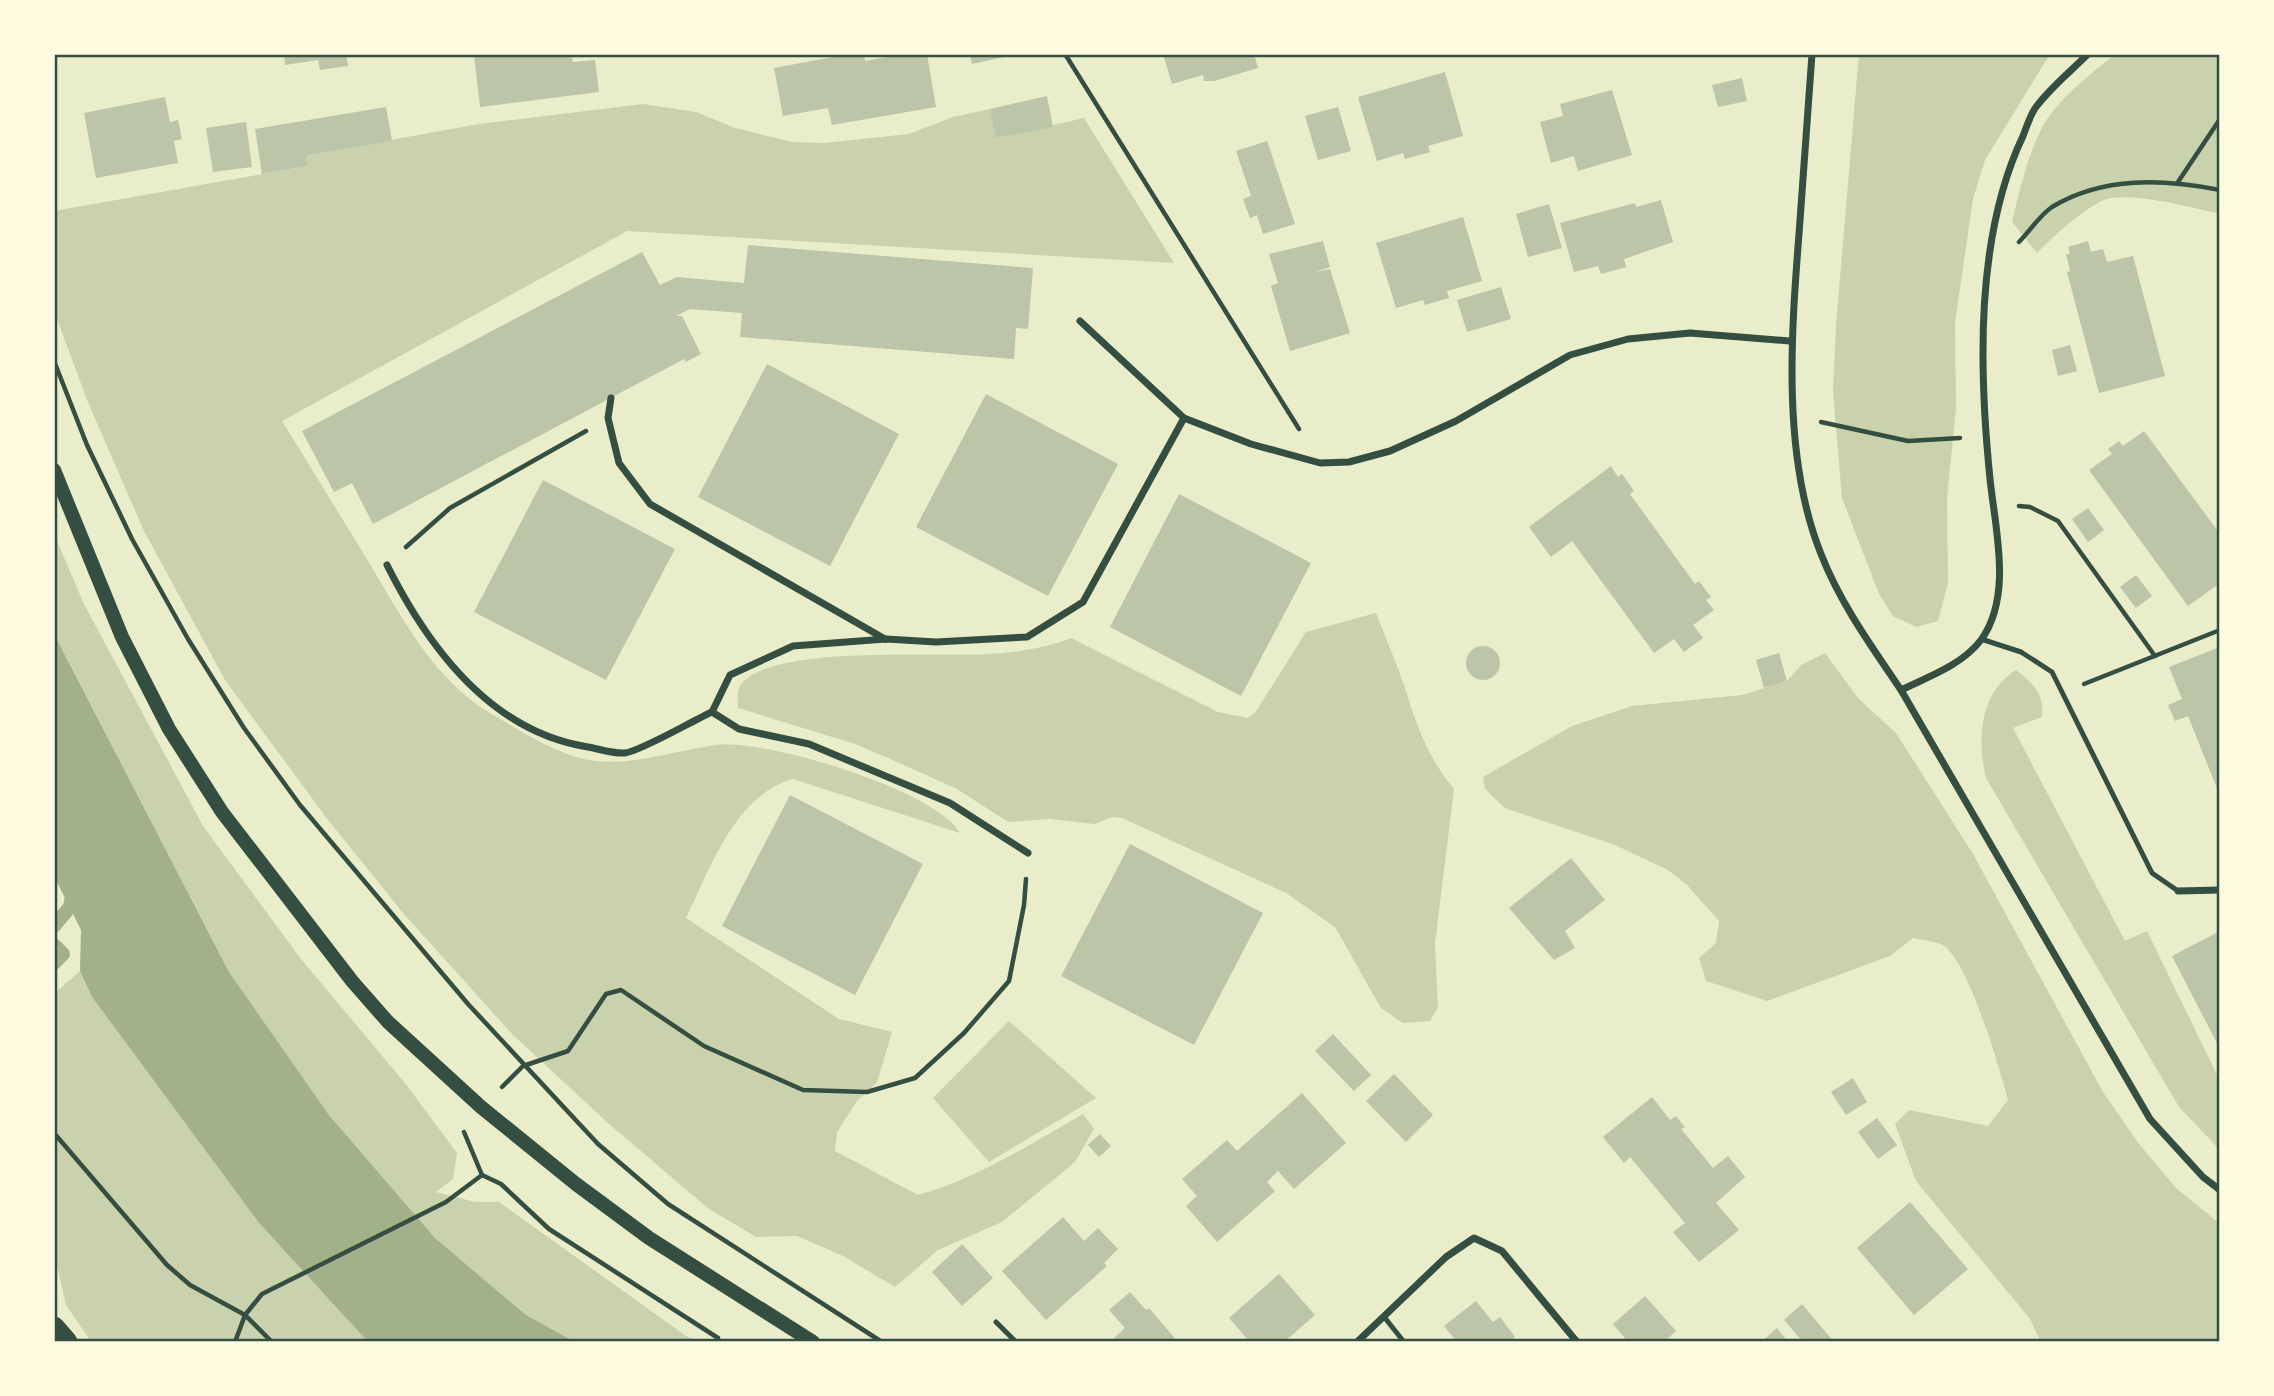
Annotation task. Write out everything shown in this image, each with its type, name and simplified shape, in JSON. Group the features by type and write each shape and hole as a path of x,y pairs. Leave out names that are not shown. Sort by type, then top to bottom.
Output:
{"highway":[{"path":"54,1327 67,1342"}],"main road":[{"path":"54,470 117,626 169,729 222,812 352,981 388,1022 481,1107 576,1184 649,1238 813,1342"}],"street":[{"path":"1812,54 1790,341 1793,418 1804,492 1820,553 1860,630 1901,691 2150,1119 2203,1177 2220,1190"},
{"path":"1901,691 1949,667 1981,639 1994,608 1999,569 1985,437 1984,300 1997,208 2015,153 2036,107 2088,54"},
{"path":"1080,321 1184,418 1251,444 1320,463 1349,462 1390,451 1456,421 1570,355 1628,340 1690,333 1790,341"},
{"path":"611,398 608,418 619,463 650,504 886,639"},
{"path":"387,565 404,600 452,670 501,711 558,743 625,753 712,712 730,675 793,646 886,639 936,642 1027,637 1083,602 1184,418"},
{"path":"712,712 739,729 809,744 950,803 1028,853"},
{"path":"2178,891 2220,890"},
{"path":"1357,1342 1446,1257 1474,1238 1502,1251 1577,1342"}],"lane":[{"path":"1981,639 2021,652 2052,672 2152,873 2178,891"},
{"path":"1385,1318 1404,1342"},
{"path":"996,1322 1016,1342"}],"path":[{"path":"1065,54 1320,463"},
{"path":"2178,182 2220,119"},
{"path":"2016,245 2050,208 2102,186 2178,182 2220,190"},
{"path":"54,361 86,445 132,538 188,639 244,728 300,805 523,1066 598,1143 668,1204 882,1342"},
{"path":"387,565 450,508 608,418"},
{"path":"1793,418 1852,426 1908,441 1985,437"},
{"path":"1992,504 2030,507 2058,521 2155,656"},
{"path":"2062,692 2220,630"},
{"path":"500,1088 523,1066 568,1051 606,994 621,990 704,1046 803,1090 867,1092 915,1078 964,1033 1009,981 1024,905 1028,853"},
{"path":"464,1123 463,1135 482,1175 501,1184 549,1229 718,1338"},
{"path":"54,1133 167,1265 190,1285 245,1315 272,1342"},
{"path":"235,1342 245,1315 262,1294 446,1202 482,1175"}],"shaded area":[{"path":"1859,54 2050,54 1985,160 1973,199 1955,323 1956,408 1947,498 1948,583 1938,621 1916,627 1893,616 1879,594 1842,498 1833,392 1836,325"},
{"path":"2116,54 2220,54 2220,214 2151,199 2111,198 2083,213 2037,253 2012,222 2032,150 2048,118 2065,97"},
{"path":"643,104 696,112 735,128 792,142 824,143 909,134 953,117 990,109 997,138 1084,118 1174,263 627,231 282,421 420,645 451,682 490,713 555,749 582,759 626,761 702,747 741,745 809,759 848,771 919,800 945,817 960,833 793,779 773,788 755,801 740,817 715,857 686,918 839,1019 892,1032 877,1082 857,1101 837,1132 835,1151 918,1195 962,1180 1083,1114 1094,1129 1075,1162 1002,1222 938,1250 895,1287 843,1256 797,1236 756,1237 709,1209 609,1124 512,1034 404,914 328,820 225,680 144,531 87,400 54,311 54,211 308,166 307,155 479,124"},
{"path":"54,534 84,604 203,826 301,959 405,1083 457,1153 453,1179 436,1192 475,1202 499,1202 686,1336 700,1342 575,1342 526,1315 435,1238 329,1115 229,972 54,634"},
{"path":"1376,613 1425,742 1454,789 1435,944 1438,1007 1430,1021 1403,1023 1381,1008 1335,927 1286,893 1122,818 1112,817 1095,824 1049,819 1008,822 957,789 855,744 738,708 738,692 742,683 760,671 788,663 858,655 998,653 1040,647 1071,638 1218,712 1248,718 1257,710 1306,632"},
{"path":"54,634 229,972 329,1115 435,1238 526,1315 575,1342 368,1342 259,1223 92,997 80,971 81,930 54,876"},
{"path":"1825,653 1858,698 1896,733 1973,854 2103,1092 2139,1144 2176,1188 2220,1224 2220,1342 2041,1342 2030,1319 1916,1181 1895,1124 1909,1110 1988,1126 2008,1100 1973,994 1954,956 1944,946 1913,938 1890,956 1767,1001 1706,981 1699,958 1716,943 1719,921 1686,884 1668,870 1615,845 1505,808 1485,789 1483,777 1572,726 1632,706 1742,695 1787,681 1801,665"},
{"path":"2016,670 2039,695 2042,717 2013,728 2125,941 2147,931 2220,1081 2220,1150 2179,1107 1986,778 1982,748 1984,718 1994,691"},
{"path":"80,971 92,997 259,1223 368,1342 90,1340 66,1305 54,1253 54,994"},
{"path":"1009,1021 1096,1098 989,1162 933,1098"}],"building":[{"path":"284,54 346,54 348,66 320,70 318,60 285,65"},
{"path":"474,54 571,54 573,62 595,60 599,92 480,107"},
{"path":"849,54 864,54 865,61 904,54 927,54 936,107 832,125 828,108 783,116 774,68"},
{"path":"970,54 1012,54 1013,55 972,64"},
{"path":"1163,54 1254,54 1258,68 1214,81 1204,81 1203,75 1172,84"},
{"path":"1445,72 1463,136 1428,146 1430,152 1405,159 1403,153 1377,161 1358,97"},
{"path":"1742,78 1747,101 1718,107 1712,85"},
{"path":"1612,90 1632,155 1578,171 1574,156 1551,163 1540,122 1563,116 1560,104"},
{"path":"1047,96 1053,127 996,138 990,109"},
{"path":"165,97 170,122 178,120 182,139 174,141 178,163 96,178 84,113"},
{"path":"386,107 392,141 307,155 308,166 262,174 255,129"},
{"path":"1338,107 1351,151 1318,160 1305,116"},
{"path":"246,122 252,167 213,172 206,128"},
{"path":"1267,141 1295,224 1263,234 1257,215 1250,218 1243,199 1251,196 1236,151"},
{"path":"1661,200 1673,242 1624,259 1626,267 1601,274 1598,266 1574,272 1560,223 1635,203 1636,207"},
{"path":"1549,204 1562,248 1528,257 1516,214"},
{"path":"1463,217 1482,281 1447,291 1449,298 1425,305 1423,300 1396,308 1376,243"},
{"path":"1323,241 1330,267 1315,272 1330,269 1350,333 1290,351 1271,286 1278,283 1269,254"},
{"path":"2088,241 2091,252 2103,249 2107,262 2133,256 2165,376 2099,393 2067,272 2070,271 2066,254 2070,254 2068,247"},
{"path":"748,245 1033,268 1028,329 1016,328 1014,359 740,337 742,313 690,309 676,316 682,316 701,354 686,362 684,359 373,524 352,483 334,492 302,431 642,252 660,285 677,277 744,283"},
{"path":"1501,287 1511,319 1467,332 1457,300"},
{"path":"2070,345 2077,371 2058,376 2052,350"},
{"path":"767,364 899,434 830,566 698,497"},
{"path":"986,394 1118,464 1048,596 916,527"},
{"path":"2144,431 2220,534 2220,583 2188,606 2089,470 2112,454 2108,449 2119,441 2123,446"},
{"path":"1611,466 1618,477 1622,474 1634,491 1630,494 1695,584 1699,581 1711,597 1706,600 1714,610 1693,625 1703,638 1684,652 1674,639 1654,653 1572,541 1551,557 1529,527"},
{"path":"543,480 675,549 606,680 474,612"},
{"path":"1179,494 1311,563 1241,696 1110,627"},
{"path":"2088,508 2104,530 2088,542 2072,519"},
{"path":"2136,575 2152,596 2136,608 2120,587"},
{"path":"1483,646 1495,651 1500,663 1495,675 1483,680 1471,675 1466,663 1471,651"},
{"path":"2220,647 2220,796 2188,716 2175,721 2168,705 2182,699 2169,667"},
{"path":"1779,653 1787,681 1764,688 1756,660"},
{"path":"790,795 923,864 855,995 722,926"},
{"path":"1130,844 1263,913 1194,1045 1061,976"},
{"path":"1571,858 1605,900 1565,931 1575,948 1554,960 1509,908"},
{"path":"2220,931 2220,1049 2172,956"},
{"path":"1333,1034 1371,1075 1354,1091 1315,1051"},
{"path":"1394,1074 1433,1115 1406,1142 1366,1101"},
{"path":"1853,1078 1867,1102 1846,1115 1831,1092"},
{"path":"1302,1093 1346,1143 1294,1189 1278,1171 1267,1182 1275,1191 1217,1242 1186,1206 1197,1196 1182,1179 1227,1140 1237,1151"},
{"path":"1652,1097 1670,1120 1676,1116 1685,1127 1681,1129 1713,1168 1728,1156 1745,1177 1716,1203 1739,1230 1699,1262 1673,1232 1685,1223 1630,1157 1624,1163 1603,1137"},
{"path":"1877,1118 1897,1145 1878,1159 1858,1132"},
{"path":"1100,1134 1111,1146 1099,1157 1088,1145"},
{"path":"1910,1202 1968,1269 1914,1315 1857,1248"},
{"path":"1063,1217 1084,1241 1098,1228 1118,1249 1104,1263 1107,1266 1046,1320 1002,1271"},
{"path":"962,1244 993,1278 962,1306 932,1272"},
{"path":"1279,1274 1315,1315 1284,1342 1250,1342 1229,1318"},
{"path":"1130,1292 1146,1310 1149,1308 1178,1342 1110,1342 1125,1328 1109,1310"},
{"path":"1645,1296 1676,1331 1664,1342 1628,1342 1613,1324"},
{"path":"1476,1301 1493,1322 1500,1317 1515,1337 1509,1342 1457,1342 1444,1326"},
{"path":"1802,1304 1834,1342 1803,1342 1784,1320"},
{"path":"1777,1328 1788,1342 1761,1342"}],"waterway":[{"path":"54,926 70,907 73,891"},
{"path":"54,945 63,954 54,963"}]}
